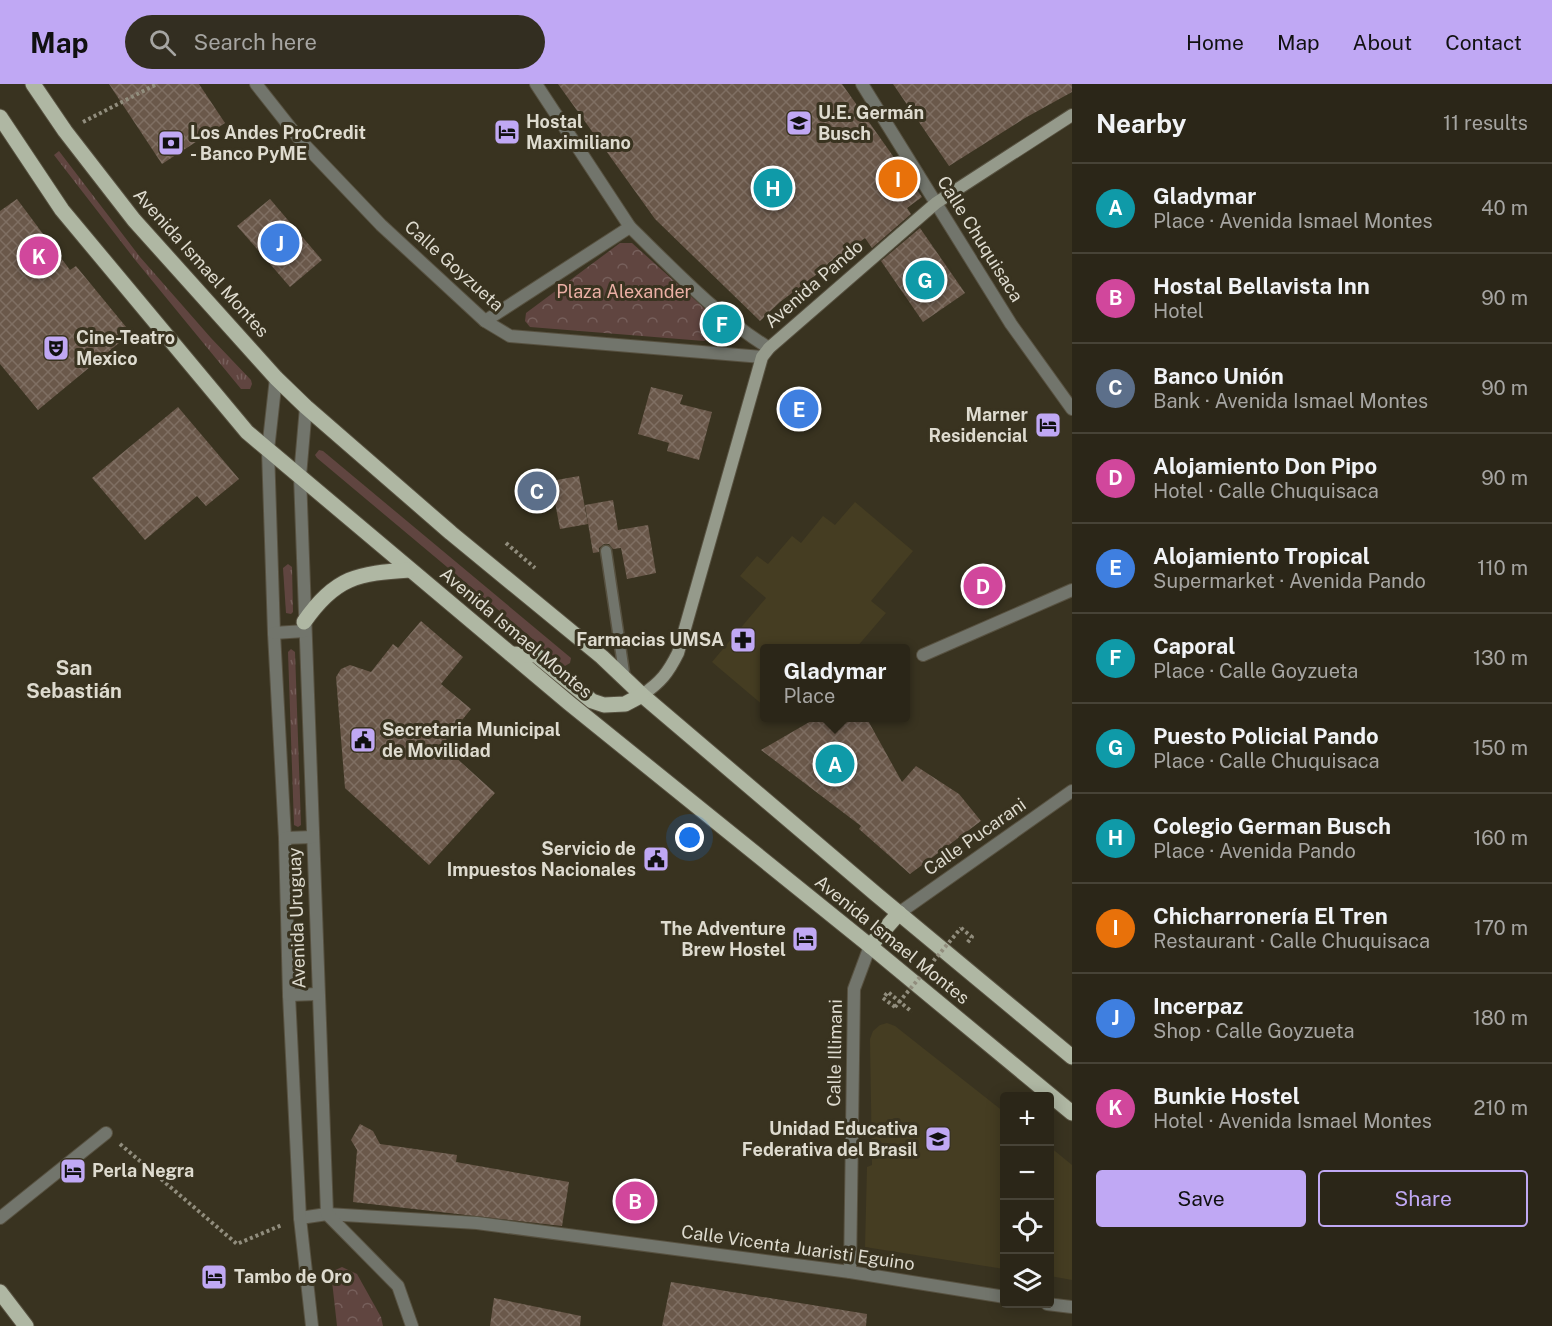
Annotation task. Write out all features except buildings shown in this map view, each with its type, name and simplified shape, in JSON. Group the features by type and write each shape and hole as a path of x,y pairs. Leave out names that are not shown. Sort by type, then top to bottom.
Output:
{"main road":[{"name":"Avenida Ismael Montes","path":"33,84 65,132 134,220 276,378 451,533 1072,1057"},
{"name":"Avenida Pando","path":"766,352 936,203 1072,115"},
{"name":"Avenida Ismael Montes","path":"0,117 62,210 247,432 410,570 1072,1113"},
{"path":"512,654 537,656 592,701 604,705 625,704 656,685 669,672 678,653 766,352"},
{"path":"305,627 327,594 337,586 377,572 410,570"},
{"path":"870,946 899,913"},
{"path":"0,1292 26,1326"}],"street":[{"name":"Calle Goyzueta","path":"256,84 301,141 381,225 485,321 510,336 766,352"},
{"path":"536,84 630,227 711,306 766,352"},
{"name":"Calle Chuquisaca","path":"862,84 1011,324 1072,409"},
{"path":"485,321 630,227"},
{"name":"Avenida Uruguay","path":"276,378 268,450 274,633 285,838 289,995 300,1218 312,1326"},
{"name":"Avenida Uruguay","path":"306,406 300,476 327,1214"},
{"path":"923,655 1072,590"},
{"path":"274,633 305,627"},
{"name":"Calle Pucarani","path":"899,913 1072,791"},
{"path":"285,838 313,837"},
{"name":"Calle Illimani","path":"850,1272 854,989 870,946"},
{"path":"289,995 318,994"},
{"path":"0,1218 106,1133"},
{"path":"327,1214 398,1286 412,1326"},
{"name":"Calle Vicenta Juaristi Eguino","path":"300,1218 327,1214 477,1223 850,1272 1000,1296"},
{"path":"1054,1305 1072,1308"}],"lane":[{"path":"606,551 625,679"}],"path":[{"path":"65,132 157,84"},
{"path":"506,543 535,568"},
{"path":"912,1012 888,992 883,998 895,1007 961,928 972,937 966,943"},
{"path":"106,1133 237,1244 300,1218"}],"shaded area":[{"path":"855,502 913,551 871,601 886,613 859,644 760,644 760,703 712,662 766,598 740,576 757,556 768,564 792,536 801,543 823,516 835,525"},
{"name":"Unidad Educativa Federativa del Brasil","path":"887,1023 895,1026 1000,1109 1000,1268 865,1247 867,1167 872,1165 870,1039 873,1031"},
{"path":"1054,1150 1072,1165 1072,1280 1054,1277"}],"green space":[{"path":"59,151 140,257 251,380 250,389 241,389 136,261 54,155"},
{"name":"Plaza Alexander","path":"620,243 632,243 713,316 715,327 711,336 704,341 530,327 525,321 526,313"},
{"path":"319,450 571,658 570,663 565,666 317,458 315,455"},
{"path":"288,564 292,567 293,612 291,614 286,613 283,568"},
{"path":"291,649 295,652 301,825 298,827 294,825 288,652"},
{"path":"342,1267 357,1274 381,1317 383,1326 337,1326 331,1272"}],"place":[{"name":"U.E. Germán Busch","path":"799,123"},
{"name":"Hostal Maximiliano","path":"507,132"},
{"name":"Los Andes ProCredit - Banco PyME","path":"171,143"},
{"name":"Chicharronería El Tren","path":"898,179"},
{"name":"Colegio German Busch","path":"773,188"},
{"name":"Incerpaz","path":"280,243"},
{"name":"Bunkie Hostel","path":"39,256"},
{"name":"Puesto Policial Pando","path":"925,280"},
{"name":"Caporal","path":"722,324"},
{"name":"Cine-Teatro Mexico","path":"56,348"},
{"name":"Alojamiento Tropical","path":"799,409"},
{"name":"Marner Residencial","path":"1048,425"},
{"name":"Banco Unión","path":"537,491"},
{"name":"Alojamiento Don Pipo","path":"983,586"},
{"name":"Farmacias UMSA","path":"743,640"},
{"name":"Secretaria Municipal de Movilidad","path":"363,740"},
{"name":"Gladymar","path":"835,764"},
{"name":"Servicio de Impuestos Nacionales","path":"656,859"},
{"name":"The Adventure Brew Hostel","path":"805,939"},
{"name":"Unidad Educativa Federativa del Brasil","path":"938,1139"},
{"name":"Perla Negra","path":"73,1171"},
{"name":"Hostal Bellavista Inn","path":"635,1201"},
{"name":"Tambo de Oro","path":"214,1277"}],"district":[{"name":"San Sebastián","path":"74,680"}]}
